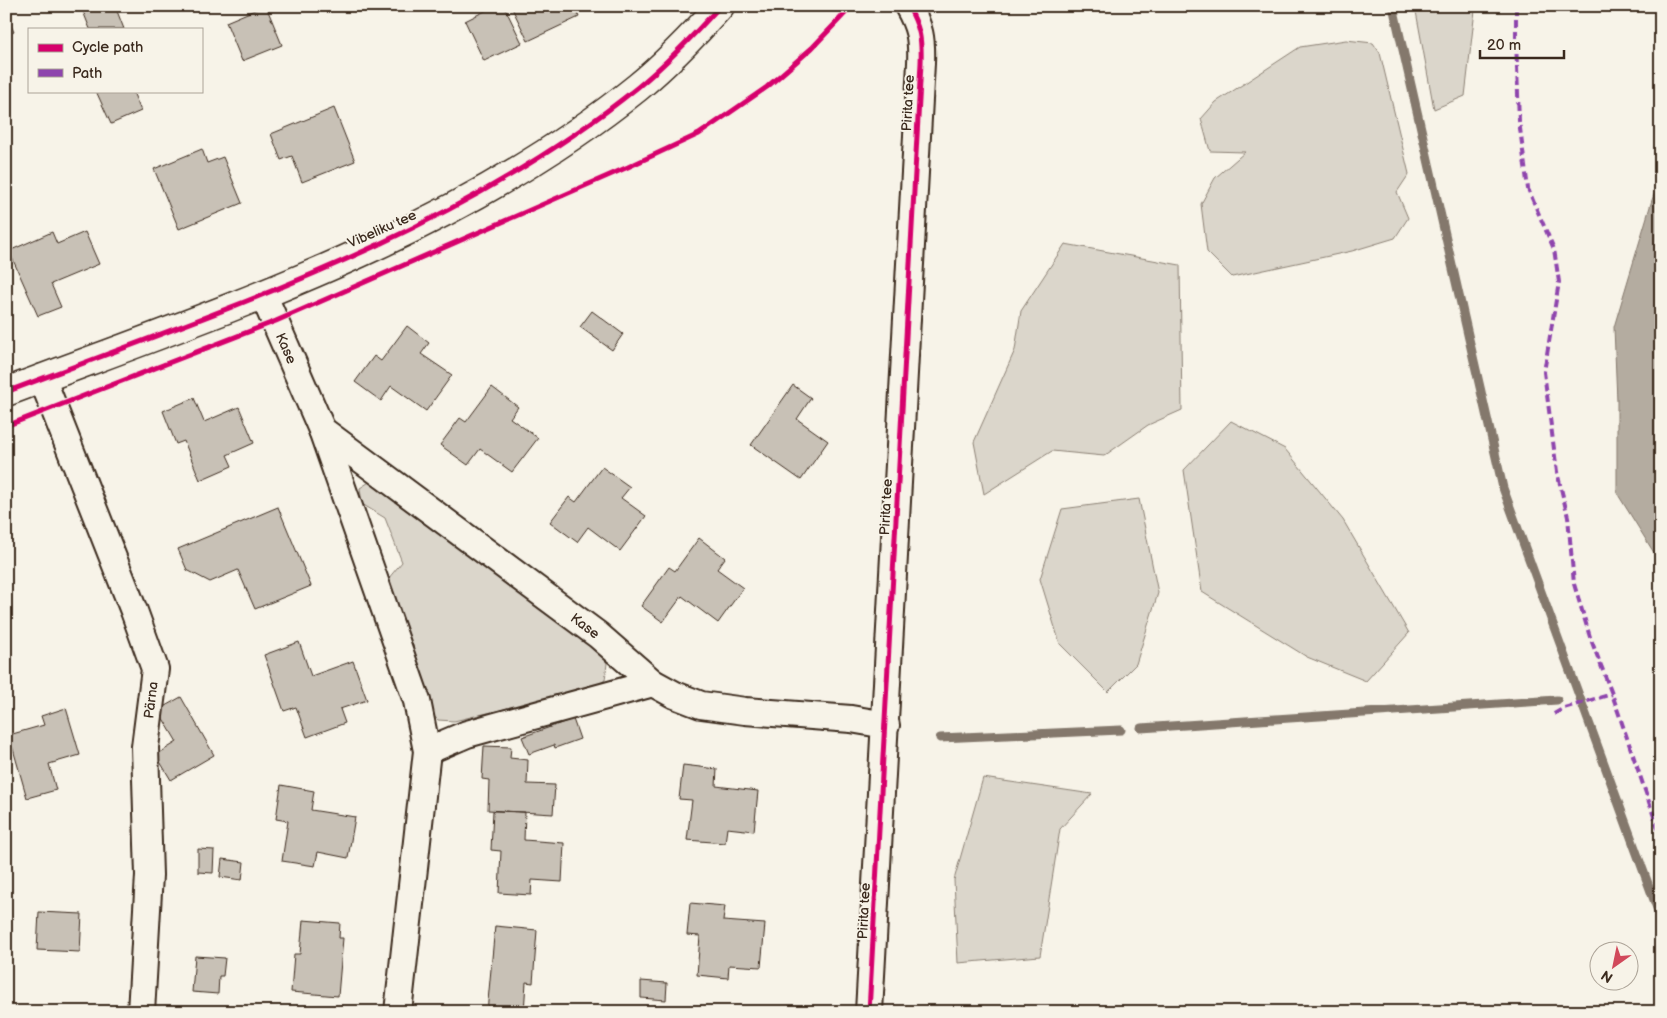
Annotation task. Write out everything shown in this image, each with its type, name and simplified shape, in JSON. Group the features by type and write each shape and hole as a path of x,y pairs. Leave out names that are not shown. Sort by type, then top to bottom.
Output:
{"street":[{"name":"Vibeliku tee","path":"6,392 263,294 422,224 520,170 572,136 638,87 692,38 720,6"},
{"name":"Pirita tee","path":"870,1012 922,63 922,42 917,22 908,6"},
{"name":"Kase","path":"263,294 322,430 418,700 427,751 398,1012"},
{"name":"Pärna","path":"42,378 155,669 145,747 149,875 141,1012"},
{"name":"Kase","path":"322,430 598,635 652,683 675,695 701,705 745,712 851,719 886,725"},
{"path":"427,751 467,734 652,683"}],"shaded area":[{"path":"1415,6 1479,6 1475,10 1465,96 1434,109"},
{"path":"1346,40 1373,43 1380,53 1409,174 1397,192 1408,218 1395,238 1352,251 1232,277 1207,252 1201,204 1215,178 1245,152 1210,151 1201,119 1216,102 1300,47"},
{"path":"1661,176 1661,564 1617,493 1617,401 1614,327"},
{"path":"1065,244 1180,265 1182,410 1148,425 1104,456 1052,451 984,494 974,442 1015,350 1021,311"},
{"path":"1231,421 1285,449 1343,520 1409,633 1366,681 1307,657 1202,592 1184,470"},
{"path":"374,479 595,644 607,663 605,680 592,688 454,721 438,720 427,710 388,579 402,562 385,518 362,504 360,488"},
{"path":"1139,499 1158,593 1136,664 1108,692 1060,644 1040,579 1062,509"},
{"path":"983,778 1092,794 1060,829 1040,956 958,963 954,880"}],"building":[{"path":"81,6 115,6 124,28 90,28"},
{"path":"266,6 282,45 242,61 226,22"},
{"path":"340,6 353,6 343,12"},
{"path":"495,6 504,6 522,43 484,61 465,21"},
{"path":"511,6 574,6 579,17 528,41"},
{"path":"6,15 14,32 6,35"},
{"path":"96,92 133,92 141,111 111,124"},
{"path":"334,108 355,161 302,182 292,156 281,160 271,134"},
{"path":"202,149 207,163 223,157 242,203 179,229 154,169"},
{"path":"52,232 57,244 85,232 99,264 51,284 61,307 38,316 9,251"},
{"path":"592,311 623,334 612,350 580,327"},
{"path":"407,326 429,343 421,354 452,375 426,411 391,386 381,401 355,382 374,356 381,361"},
{"path":"793,385 811,398 797,419 828,441 801,480 751,445"},
{"path":"492,387 518,407 510,418 538,438 512,472 480,449 468,465 440,445 460,418 466,422"},
{"path":"194,398 204,422 239,407 254,443 227,455 232,466 200,480 184,441 176,444 163,411"},
{"path":"602,467 630,487 621,498 646,516 620,551 588,527 577,542 550,522 569,497 576,502"},
{"path":"278,507 311,586 255,609 238,570 210,582 187,570 178,549"},
{"path":"699,538 725,558 717,569 743,588 718,623 682,596 663,622 641,606 669,567 675,571"},
{"path":"299,642 311,676 353,661 367,700 340,709 345,723 307,737 296,707 284,711 264,655"},
{"path":"181,697 214,755 171,780 156,755 177,742 158,710"},
{"path":"66,708 80,755 49,764 56,790 27,798 9,735 44,725 41,716"},
{"path":"573,719 580,739 555,748 554,745 529,754 522,737"},
{"path":"484,746 511,747 510,758 528,760 527,784 555,785 553,814 488,810 489,780 482,779"},
{"path":"683,765 717,769 716,786 758,791 754,831 727,828 725,843 687,840 692,800 679,799"},
{"path":"281,785 314,791 311,810 355,817 348,858 318,852 315,866 282,861 288,821 276,819"},
{"path":"493,811 525,812 524,840 564,843 562,882 532,880 531,895 499,893 501,851 491,850"},
{"path":"198,849 214,850 213,873 198,872"},
{"path":"222,859 244,862 242,880 220,877"},
{"path":"690,903 725,906 723,921 765,924 761,967 729,965 728,978 697,975 700,936 687,935"},
{"path":"39,912 82,914 80,952 37,950"},
{"path":"303,920 340,923 339,938 343,938 338,996 291,992 294,954 300,954"},
{"path":"495,926 537,930 533,983 526,982 524,1012 487,1012"},
{"path":"195,956 225,958 223,976 219,976 218,994 192,992"},
{"path":"641,981 667,983 666,1000 641,998"}],"waterway":[{"path":"1393,6 1503,488 1661,919"},
{"path":"1141,728 1557,700"},
{"path":"940,738 1121,730"}],"marked path":[{"path":"1516,6 1519,121 1528,189 1554,249 1559,282 1544,372 1557,472 1568,517 1574,584 1590,637 1612,694 1661,837"},
{"path":"1554,714 1564,708 1612,694"}],"cycle path":[{"path":"6,392 171,331 335,264 415,227 493,186 567,139 638,87 680,48 720,6"},
{"path":"6,426 276,321 699,134 767,87 812,48 852,6"},
{"path":"869,1012 921,63 919,33 908,6"}]}
